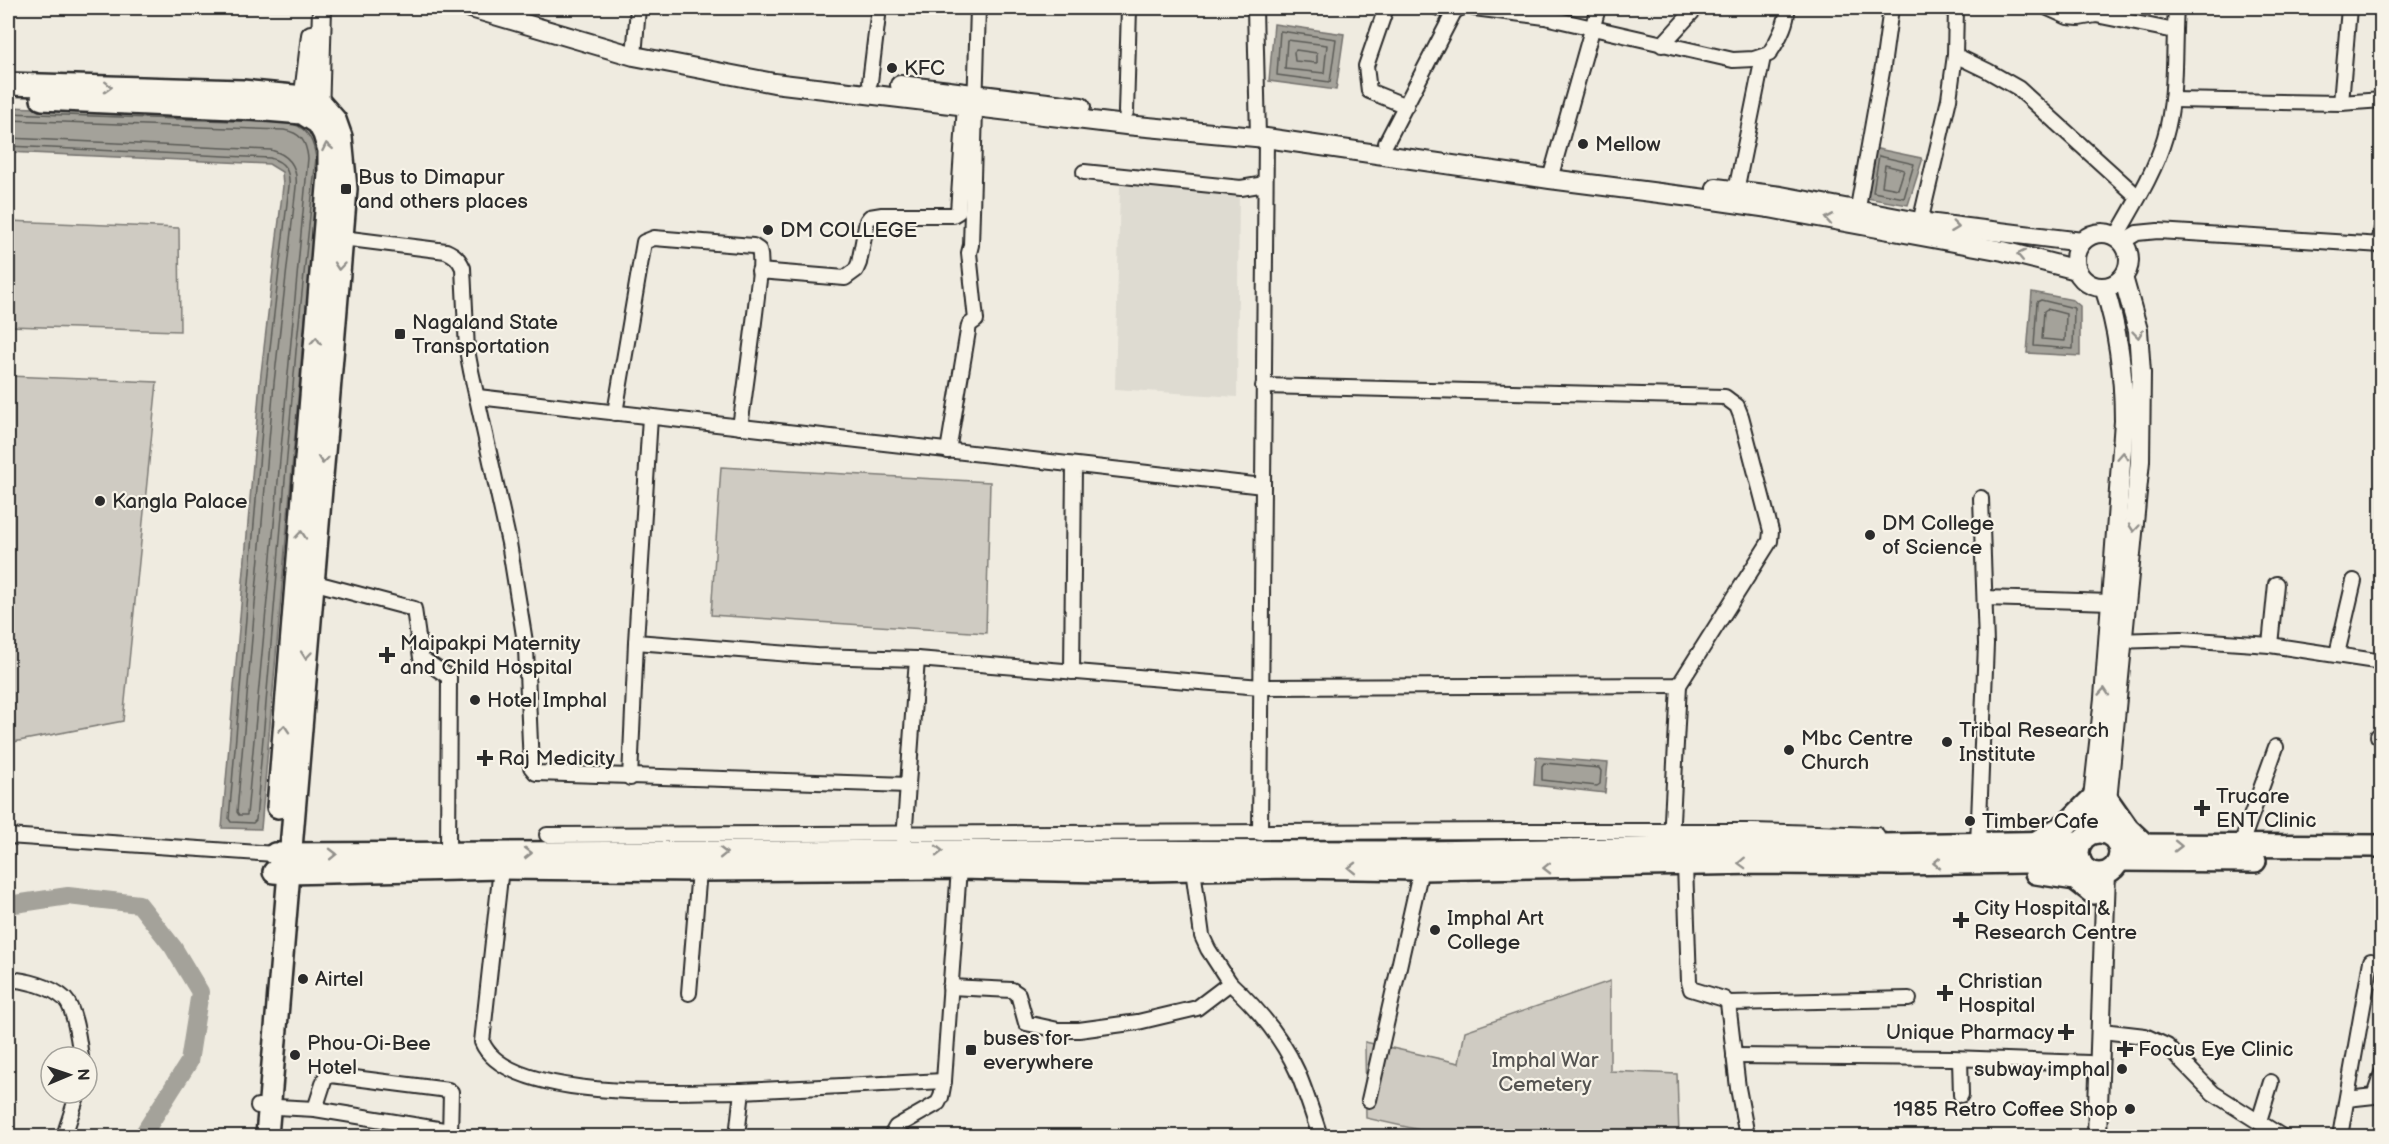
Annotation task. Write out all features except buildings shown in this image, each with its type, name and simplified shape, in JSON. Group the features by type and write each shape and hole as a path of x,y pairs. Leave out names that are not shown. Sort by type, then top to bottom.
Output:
{"highway":[{"path":"8,84 242,91 311,109 335,120 343,146 346,189 312,582 281,863"},
{"path":"8,98 254,109 311,109"},
{"path":"267,1137 264,1106 329,174 329,150 311,109"},
{"path":"2035,843 2068,824 2100,798 2145,845"},
{"path":"281,863 448,852 959,868 1421,852 1671,840 1979,848 2098,857 2382,859"},
{"path":"281,863 699,870 904,842 1290,867 1421,869 1760,863 2035,843 2098,857 2145,845 2382,846"},
{"path":"1979,848 2011,870 2065,876 2083,883 2098,857"},
{"path":"255,1137 264,1106"}],"main road":[{"path":"311,109 313,8"},
{"path":"311,109 322,8"},
{"path":"471,8 634,51 775,78 971,101 1126,112 1727,202 1856,217"},
{"path":"508,8 634,51"},
{"path":"775,78 870,82 971,101 1126,125 1386,143 1551,174 1736,191 1918,229 2077,270"},
{"path":"1918,229 2082,242 2098,233 2119,240 2129,257 2128,268 2123,277 2115,284 2104,287 2093,285 2084,279 2077,270 2075,259 2082,242"},
{"path":"2085,1137 2104,698 2116,641 2140,461 2138,330 2123,277"},
{"path":"2104,287 2117,328 2124,386 2123,460 2111,602 2116,641"},
{"path":"2097,1137 2102,1031 2098,857"}],"street":[{"path":"634,51 638,8"},
{"path":"870,82 879,8"},
{"path":"759,271 845,278 856,270 867,221 870,217 958,212 971,101 978,8"},
{"path":"1126,112 1128,8"},
{"path":"1255,8 1265,184 1260,833"},
{"path":"1386,8 1366,66 1369,91 1406,106"},
{"path":"1386,143 1457,9 1438,8"},
{"path":"1474,8 1545,17 1732,60 1763,57 1769,54 1788,14 1787,8"},
{"path":"1551,174 1598,8"},
{"path":"1662,45 1696,8"},
{"path":"1856,217 1891,8"},
{"path":"1918,229 1943,126 1955,55 1956,8"},
{"path":"2048,8 2068,17 2096,15 2175,31"},
{"path":"2119,240 2165,138 2172,100 2176,8"},
{"path":"2341,103 2349,8"},
{"path":"1955,55 1988,70 2018,88 2138,197"},
{"path":"1736,191 1763,57"},
{"path":"2172,100 2341,103 2382,100"},
{"path":"948,451 969,325 976,320 969,253 971,101"},
{"path":"1084,172 1241,188 1265,184"},
{"path":"2119,240 2138,233 2158,231 2380,245 2382,227"},
{"path":"342,237 446,251 455,255 463,268 467,350 509,543 526,648 531,767 536,773 630,778 908,785"},
{"path":"615,413 644,242 654,238 753,246 759,250 760,254 759,271 740,427"},
{"path":"547,835 904,842 1260,833 1671,840 1679,685 1765,550 1771,535 1741,416 1732,401 1725,397 1679,395 1263,386"},
{"path":"478,397 1263,486"},
{"path":"630,778 650,417"},
{"path":"1072,672 1074,465"},
{"path":"1979,848 1985,598 1982,498"},
{"path":"2337,654 2354,581"},
{"path":"312,582 411,607 416,613 421,658 449,677 448,852"},
{"path":"2270,645 2276,584"},
{"path":"1985,598 2111,602"},
{"path":"2116,641 2181,639 2270,645 2382,662"},
{"path":"636,642 816,656 917,659 1261,687 1679,685"},
{"path":"904,842 917,659"},
{"path":"2240,847 2276,747"},
{"path":"8,836 281,863"},
{"path":"1192,861 1202,936 1208,949 1230,983 1258,1010 1286,1051 1297,1070 1320,1137"},
{"path":"1685,865 1689,982 1691,989 1724,999 1728,1004 1738,1088 1748,1137"},
{"path":"501,868 482,1042 494,1060 535,1078 572,1087 605,1090 742,1091 944,1082"},
{"path":"891,1137 896,1127 940,1101 944,1082 959,868"},
{"path":"1369,1100 1421,869"},
{"path":"689,993 699,870"},
{"path":"2340,1137 2371,961"},
{"path":"8,979 50,989 66,1000 76,1026 79,1045"},
{"path":"950,987 1012,990 1018,994 1025,1022 1029,1025 1058,1030 1078,1030 1138,1022 1197,1008 1230,983"},
{"path":"1728,1004 1909,999"},
{"path":"2102,1031 2145,1036 2167,1046 2213,1093 2281,1137"},
{"path":"1734,1056 2089,1063"},
{"path":"1960,1059 1961,1095"},
{"path":"2347,1099 2374,1096 2382,1072"},
{"path":"264,1106 315,1109 450,1134 451,1094 448,1089 328,1075 315,1109"},
{"path":"2259,1121 2271,1082"},
{"path":"737,1137 742,1091"},
{"path":"64,1137 74,1105"}],"shaded area":[{"path":"1120,186 1239,191 1237,397 1115,389"}],"green space":[{"path":"8,221 179,228 180,331 8,326"},
{"path":"8,376 157,382 123,721 8,743"},
{"path":"721,467 990,482 986,633 711,615"},
{"name":"Imphal War Cemetery","path":"1610,981 1610,1071 1677,1074 1679,1136 1447,1136 1366,1118 1365,1042 1459,1063 1465,1031"}],"water":[{"path":"1274,24 1344,34 1336,90 1269,81"},
{"path":"8,107 285,117 312,128 322,157 302,352 261,829 222,828 260,382 283,186 282,172 269,164 8,152"},
{"path":"1873,148 1921,158 1908,205 1866,198"},
{"path":"2032,292 2073,300 2080,306 2080,356 2027,353"},
{"path":"1536,757 1608,763 1605,793 1534,785"}],"waterway":[{"path":"8,905 68,896 139,904 173,947 200,992 189,1062 142,1136"}],"place":[{"name":"KFC","path":"892,68"},
{"name":"Mellow","path":"1583,144"},
{"name":"Bus to Dimapur and others places","path":"346,189"},
{"name":"DM COLLEGE","path":"768,230"},
{"name":"Nagaland State Transportation","path":"400,334"},
{"name":"Kangla Palace","path":"100,501"},
{"name":"DM College of Science","path":"1870,535"},
{"name":"Maipakpi Maternity and Child Hospital","path":"387,655"},
{"name":"Hotel Imphal","path":"475,700"},
{"name":"Tribal Research Institute","path":"1947,742"},
{"name":"Mbc Centre Church","path":"1789,750"},
{"name":"Raj Medicity","path":"485,758"},
{"name":"Trucare ENT Clinic","path":"2202,808"},
{"name":"Timber Cafe","path":"1970,821"},
{"name":"City Hospital & Research Centre","path":"1961,920"},
{"name":"Imphal Art College","path":"1435,930"},
{"name":"Airtel","path":"303,979"},
{"name":"Christian Hospital","path":"1945,993"},
{"name":"Unique Pharmacy","path":"2066,1032"},
{"name":"Focus Eye Clinic","path":"2125,1049"},
{"name":"buses for everywhere","path":"971,1050"},
{"name":"Phou-Oi-Bee Hotel","path":"295,1055"},
{"name":"subway imphal","path":"2122,1069"},
{"name":"1985 Retro Coffee Shop","path":"2130,1109"}]}
